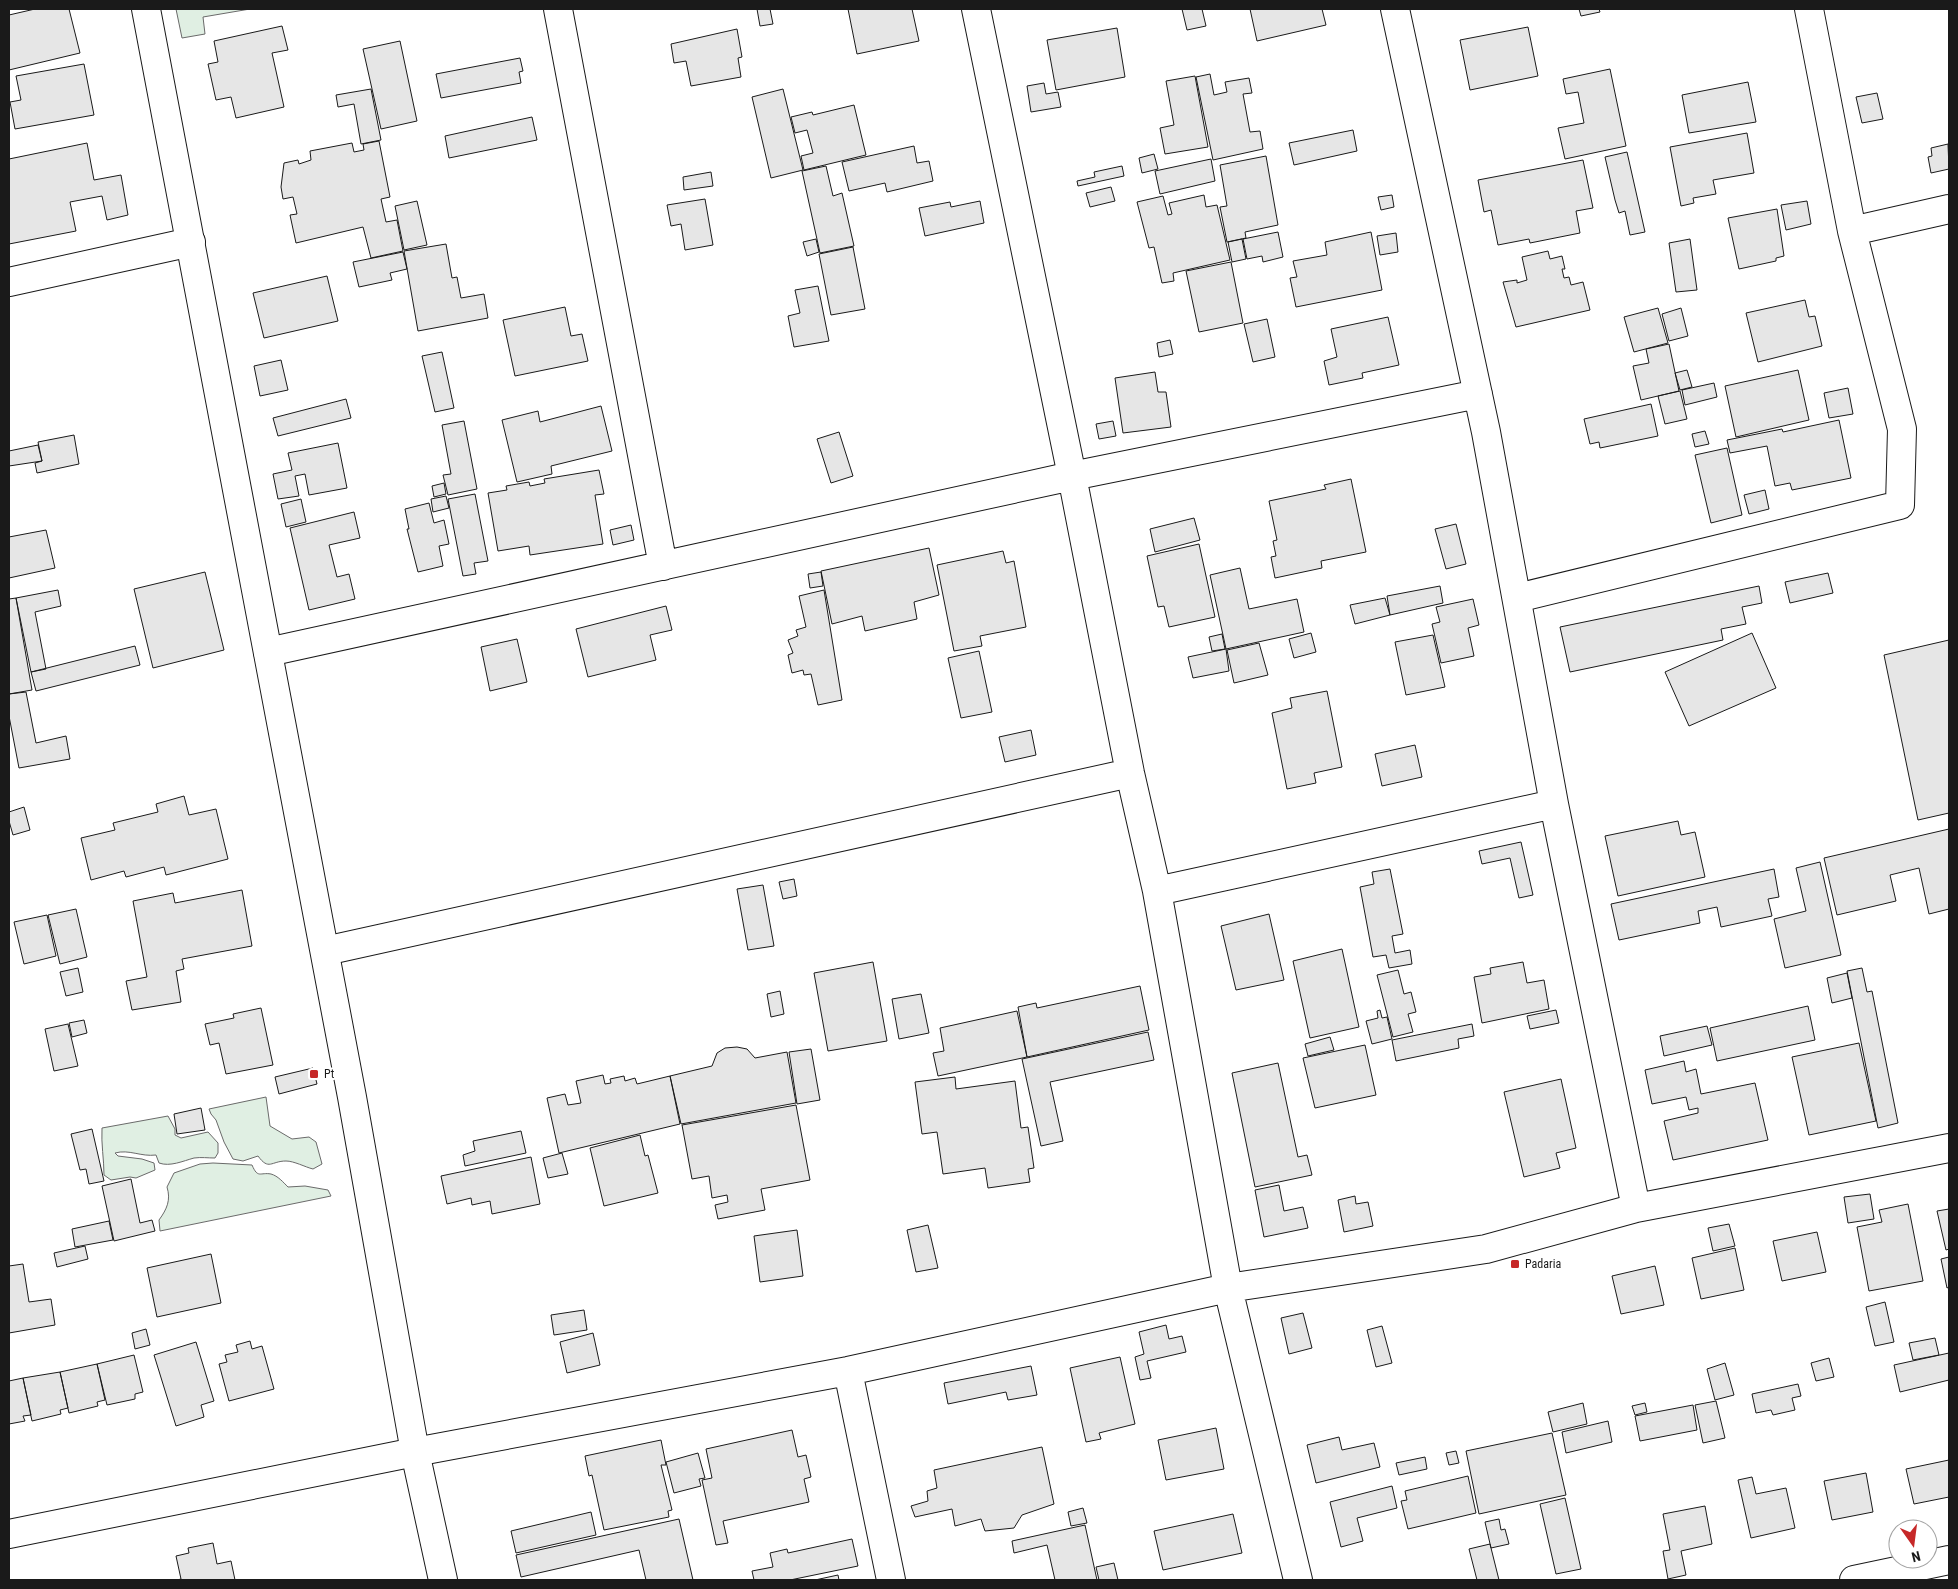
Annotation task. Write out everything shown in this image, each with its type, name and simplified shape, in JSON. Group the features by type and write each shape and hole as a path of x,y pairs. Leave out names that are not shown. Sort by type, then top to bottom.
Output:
{"street":[{"path":"146,9 352,1097 415,1452 443,1580"},
{"path":"558,9 663,566"},
{"path":"976,9 1072,476 1130,773 1157,891 1228,1288 1298,1580"},
{"path":"1395,9 1478,394 1554,804 1636,1208"},
{"path":"1517,598 1900,505 1902,429 1852,232 1809,9"},
{"path":"1852,232 1949,210"},
{"path":"9,282 191,242"},
{"path":"268,652 1072,476 1478,394"},
{"path":"324,951 1130,773"},
{"path":"1157,891 1554,804"},
{"path":"9,1534 415,1452 848,1371 1228,1288 1486,1249 1636,1208 1949,1148"},
{"path":"848,1371 891,1580"},
{"path":"1854,1580 1949,1560"}],"green space":[{"path":"176,9 250,9 203,17 205,34 182,38"},
{"path":"266,1097 270,1126 292,1139 309,1137 316,1142 322,1164 313,1169 289,1161 268,1164 258,1156 243,1161 233,1159 216,1120 209,1109"},
{"path":"168,1116 175,1129 175,1135 181,1138 208,1132 218,1143 218,1153 215,1158 194,1158 177,1163 163,1164 159,1163 156,1155 120,1152 115,1153 118,1156 142,1159 154,1163 155,1170 136,1178 111,1180 104,1175 102,1128"},
{"path":"200,1164 252,1165 256,1172 274,1175 288,1187 305,1186 328,1190 331,1196 160,1231 159,1220 168,1204 167,1187 174,1173"}],"building":[{"path":"35,9 69,9 80,53 9,70 9,15"},
{"path":"757,9 770,9 773,24 760,26"},
{"path":"848,9 912,9 919,41 857,54"},
{"path":"1182,9 1202,9 1206,26 1187,30"},
{"path":"1250,9 1322,9 1326,25 1257,41"},
{"path":"1579,9 1599,9 1600,12 1581,16"},
{"path":"282,26 288,50 272,53 284,107 236,118 231,97 216,100 208,64 218,62 214,41"},
{"path":"1528,27 1538,76 1470,90 1460,40"},
{"path":"1117,28 1125,77 1056,90 1047,40"},
{"path":"737,29 742,57 738,58 741,77 691,86 686,61 674,63 671,44"},
{"path":"400,41 417,121 381,129 363,49"},
{"path":"520,58 523,71 519,72 521,83 441,98 436,74"},
{"path":"84,64 94,115 15,129 10,102 21,100 16,76"},
{"path":"1610,69 1626,146 1565,159 1558,128 1584,123 1578,92 1566,94 1563,79"},
{"path":"1210,74 1214,95 1227,92 1225,82 1249,78 1252,93 1243,94 1250,132 1260,131 1263,149 1213,160 1196,77"},
{"path":"1195,76 1208,147 1165,154 1160,128 1174,125 1166,81"},
{"path":"1748,82 1756,122 1689,133 1682,95"},
{"path":"1044,83 1046,94 1058,92 1061,107 1031,112 1027,86"},
{"path":"371,89 381,140 361,144 354,104 338,107 336,95"},
{"path":"783,89 803,170 771,178 752,97"},
{"path":"1877,93 1883,119 1862,123 1856,97"},
{"path":"854,105 866,155 804,170 801,156 813,153 807,130 795,133 791,117 812,112 813,115"},
{"path":"532,117 537,140 449,158 445,136"},
{"path":"1353,130 1357,151 1294,165 1289,143"},
{"path":"1747,133 1754,173 1713,180 1716,194 1693,198 1694,203 1681,206 1670,147"},
{"path":"379,141 390,197 381,199 386,222 397,220 403,251 371,258 363,227 296,243 290,215 297,214 293,197 283,199 281,187 284,163 298,160 299,164 311,160 310,151 352,143 354,152 364,150 363,144"},
{"path":"87,143 94,180 121,175 128,215 107,220 102,196 70,202 76,231 9,244 9,159"},
{"path":"1948,144 1949,169 1931,173 1928,157 1932,156 1931,148"},
{"path":"914,146 917,163 929,161 933,181 887,192 885,183 849,191 842,162"},
{"path":"1627,152 1645,232 1630,235 1625,211 1619,213 1605,157"},
{"path":"1154,154 1158,169 1142,173 1139,158"},
{"path":"1266,156 1278,225 1245,232 1246,238 1227,242 1220,207 1227,206 1220,165"},
{"path":"1211,159 1215,181 1160,194 1155,171"},
{"path":"1583,160 1593,208 1576,211 1580,233 1530,243 1529,239 1498,245 1491,210 1484,212 1478,180"},
{"path":"826,166 833,196 842,193 854,246 820,253 802,171"},
{"path":"1122,166 1124,176 1078,186 1077,181 1095,177 1094,172"},
{"path":"711,172 713,186 684,190 683,177"},
{"path":"1111,187 1115,201 1090,207 1086,193"},
{"path":"1204,195 1206,207 1217,205 1230,260 1173,273 1174,281 1162,283 1154,247 1149,248 1137,202 1163,196 1168,215 1172,214 1169,203"},
{"path":"1392,195 1394,207 1381,210 1378,197"},
{"path":"705,199 713,245 685,250 681,224 671,226 667,205"},
{"path":"417,201 427,245 404,250 395,206"},
{"path":"980,201 984,223 925,236 919,208 950,202 951,207"},
{"path":"1807,201 1811,224 1786,230 1781,205"},
{"path":"1777,209 1784,256 1776,258 1776,261 1739,269 1728,218"},
{"path":"1278,232 1283,257 1263,262 1262,256 1247,259 1243,239"},
{"path":"1371,232 1382,290 1296,307 1290,278 1297,277 1293,261 1327,255 1325,242"},
{"path":"1396,233 1398,252 1380,255 1377,236"},
{"path":"816,239 819,252 807,256 803,242"},
{"path":"1242,239 1246,259 1232,262 1228,242"},
{"path":"1690,239 1697,290 1676,292 1669,243"},
{"path":"446,244 452,278 457,277 461,298 484,294 488,318 418,331 404,251"},
{"path":"853,247 865,309 831,315 819,254"},
{"path":"1548,251 1550,259 1562,256 1565,269 1562,269 1564,278 1569,277 1571,285 1583,282 1590,310 1516,327 1503,282 1517,280 1517,283 1527,280 1522,257"},
{"path":"403,252 407,269 390,273 392,280 359,287 353,262"},
{"path":"1231,262 1243,323 1199,332 1186,271"},
{"path":"327,276 338,321 264,338 253,293"},
{"path":"818,286 829,341 794,347 788,316 800,313 795,290"},
{"path":"1805,300 1809,317 1815,316 1822,346 1758,362 1746,313"},
{"path":"565,307 571,336 582,334 588,361 515,376 503,320"},
{"path":"1658,308 1668,343 1634,352 1624,317"},
{"path":"1681,308 1688,336 1669,341 1662,314"},
{"path":"1388,317 1399,365 1362,373 1363,378 1329,385 1324,361 1337,357 1331,329"},
{"path":"1267,319 1275,357 1253,362 1244,324"},
{"path":"1170,340 1173,354 1159,357 1157,343"},
{"path":"1669,344 1679,391 1641,400 1633,366 1649,363 1646,349"},
{"path":"442,352 454,408 435,412 422,356"},
{"path":"281,360 288,390 260,396 254,366"},
{"path":"1687,370 1692,387 1680,390 1675,373"},
{"path":"1798,370 1809,420 1736,437 1725,386"},
{"path":"1155,372 1158,392 1166,392 1171,427 1123,433 1115,378"},
{"path":"1714,383 1717,397 1685,405 1682,390"},
{"path":"1848,388 1853,414 1829,418 1824,393"},
{"path":"1680,391 1687,419 1665,424 1658,396"},
{"path":"346,399 351,418 278,436 273,418"},
{"path":"1651,404 1658,436 1600,448 1599,442 1590,444 1584,419"},
{"path":"601,406 612,451 551,466 552,474 517,482 502,420 538,411 540,422"},
{"path":"1839,420 1851,478 1792,490 1790,483 1775,486 1767,446 1730,453 1727,440 1782,429 1783,432"},
{"path":"464,421 477,489 448,495 443,475 451,474 442,425"},
{"path":"1113,421 1116,436 1099,439 1096,424"},
{"path":"1705,431 1709,444 1695,447 1692,434"},
{"path":"839,432 853,476 831,483 817,439"},
{"path":"74,435 79,464 37,473 35,463 42,461 38,442"},
{"path":"338,443 347,488 309,495 305,474 295,476 299,496 278,499 273,474 292,470 288,453"},
{"path":"38,445 42,461 9,466 9,451"},
{"path":"1727,448 1742,515 1711,523 1695,455"},
{"path":"599,470 604,494 595,495 603,544 530,555 529,546 498,551 488,493 507,490 506,486 529,482 530,486 545,483 544,479"},
{"path":"1351,479 1366,552 1321,561 1322,568 1275,578 1271,557 1276,556 1273,541 1277,540 1269,501 1326,489 1324,485"},
{"path":"444,483 446,494 434,497 432,486"},
{"path":"1765,490 1769,509 1749,514 1744,495"},
{"path":"475,494 488,561 474,563 476,574 463,576 448,499"},
{"path":"446,496 449,508 433,512 431,499"},
{"path":"301,499 306,522 286,527 281,504"},
{"path":"429,503 434,523 444,520 449,544 439,546 443,566 418,572 407,529 409,529 405,509"},
{"path":"354,512 360,538 329,545 337,577 349,574 355,599 309,610 290,528"},
{"path":"1194,518 1200,540 1155,552 1150,529"},
{"path":"1456,524 1466,564 1446,569 1435,529"},
{"path":"631,525 634,540 613,545 610,530"},
{"path":"46,530 55,568 9,578 9,537"},
{"path":"1199,544 1215,617 1169,627 1164,606 1158,607 1147,556"},
{"path":"929,548 939,595 914,602 917,619 865,631 862,616 832,624 821,571"},
{"path":"1003,551 1006,563 1014,561 1026,627 980,636 982,646 954,651 937,565"},
{"path":"1240,568 1249,609 1297,599 1304,632 1226,649 1210,575"},
{"path":"205,572 224,650 153,668 134,589"},
{"path":"821,572 823,586 810,588 808,574"},
{"path":"1828,573 1833,593 1790,603 1785,582"},
{"path":"1440,586 1443,603 1390,615 1387,596"},
{"path":"1759,586 1762,603 1742,607 1746,624 1721,629 1723,640 1570,672 1560,627"},
{"path":"58,590 61,606 35,612 46,669 31,672 16,598"},
{"path":"824,590 842,700 818,705 811,674 804,675 803,670 792,673 788,655 793,653 788,640 798,636 796,630 806,627 799,596"},
{"path":"16,598 32,690 9,694 9,599"},
{"path":"1385,598 1390,615 1355,624 1350,605"},
{"path":"1473,599 1479,625 1468,628 1474,656 1441,663 1432,624 1440,622 1436,607"},
{"path":"666,606 672,630 650,635 656,660 588,677 576,629"},
{"path":"1311,633 1316,652 1294,658 1289,639"},
{"path":"1752,633 1776,688 1689,726 1665,672"},
{"path":"1222,634 1225,649 1212,651 1209,637"},
{"path":"1433,635 1445,687 1406,695 1395,642"},
{"path":"517,639 527,682 490,691 481,647"},
{"path":"1949,640 1949,813 1918,820 1884,655"},
{"path":"1259,643 1268,675 1234,683 1227,650"},
{"path":"135,646 140,665 36,691 31,672"},
{"path":"1226,649 1229,671 1193,678 1188,657"},
{"path":"979,651 992,712 961,718 948,658"},
{"path":"1327,691 1342,767 1314,773 1316,783 1287,789 1272,713 1292,708 1290,698"},
{"path":"26,692 36,743 66,736 70,759 19,768 9,716 9,694"},
{"path":"1031,730 1036,755 1005,762 999,737"},
{"path":"1415,745 1422,777 1382,786 1375,754"},
{"path":"184,796 189,815 216,809 228,859 166,875 164,867 126,877 124,871 91,880 81,838 115,830 113,823 158,812 156,804"},
{"path":"24,807 30,830 13,835 9,821 9,812"},
{"path":"1678,821 1681,835 1695,832 1705,877 1618,896 1605,836"},
{"path":"1949,829 1949,909 1929,914 1919,868 1890,875 1896,901 1837,915 1824,858"},
{"path":"1521,842 1533,895 1519,898 1510,858 1482,864 1479,851"},
{"path":"1820,862 1841,955 1785,968 1774,919 1806,911 1796,868"},
{"path":"1390,869 1403,934 1392,936 1395,953 1410,950 1412,964 1389,968 1386,955 1373,957 1360,887 1374,884 1372,872"},
{"path":"1774,869 1779,897 1768,899 1772,916 1721,927 1717,907 1698,911 1700,923 1619,940 1611,904"},
{"path":"794,879 797,896 783,899 779,882"},
{"path":"763,885 774,946 748,950 737,889"},
{"path":"242,890 252,946 182,959 184,969 176,971 181,1002 132,1010 126,981 147,977 133,901 173,893 175,903"},
{"path":"76,909 87,957 60,964 48,915"},
{"path":"1269,914 1284,980 1236,990 1221,926"},
{"path":"47,915 56,956 24,964 14,922"},
{"path":"1342,949 1359,1027 1310,1038 1293,961"},
{"path":"873,962 887,1041 828,1051 814,973"},
{"path":"1523,962 1527,983 1544,980 1549,1009 1482,1023 1474,977 1491,974 1490,968"},
{"path":"78,968 83,992 66,996 60,972"},
{"path":"1862,968 1867,992 1872,991 1898,1123 1878,1128 1847,971"},
{"path":"1398,970 1404,994 1411,992 1416,1012 1408,1014 1413,1032 1393,1037 1377,975"},
{"path":"1847,973 1852,998 1832,1003 1827,978"},
{"path":"1140,986 1149,1030 1027,1057 1018,1007 1036,1003 1037,1008"},
{"path":"780,991 784,1014 771,1017 767,994"},
{"path":"921,994 929,1033 899,1039 892,999"},
{"path":"1808,1006 1815,1040 1717,1061 1710,1028"},
{"path":"261,1008 273,1065 226,1074 219,1043 210,1045 205,1024 234,1018 233,1014"},
{"path":"1380,1010 1382,1018 1387,1017 1392,1039 1372,1044 1366,1021 1378,1018 1377,1011"},
{"path":"1556,1010 1559,1023 1530,1029 1527,1016"},
{"path":"1017,1011 1027,1057 938,1076 933,1053 944,1051 940,1028"},
{"path":"84,1020 87,1033 72,1037 69,1023"},
{"path":"68,1024 78,1066 54,1071 45,1029"},
{"path":"1472,1024 1474,1036 1458,1039 1459,1048 1396,1061 1392,1040"},
{"path":"1707,1026 1712,1045 1664,1056 1660,1036"},
{"path":"1148,1032 1154,1060 1050,1082 1063,1141 1041,1146 1022,1059"},
{"path":"1330,1037 1334,1050 1308,1056 1305,1044"},
{"path":"1859,1043 1876,1121 1809,1135 1792,1057"},
{"path":"1365,1045 1376,1095 1315,1108 1303,1058"},
{"path":"737,1047 747,1049 755,1058 787,1052 796,1103 681,1124 670,1076 712,1066 717,1053 725,1048"},
{"path":"811,1049 820,1100 797,1104 789,1052"},
{"path":"1684,1061 1686,1072 1696,1069 1701,1094 1755,1083 1768,1140 1673,1160 1664,1121 1698,1113 1698,1108 1689,1110 1686,1097 1652,1104 1645,1070"},
{"path":"1278,1063 1298,1157 1307,1155 1312,1175 1255,1187 1232,1073"},
{"path":"313,1068 317,1084 279,1094 275,1077"},
{"path":"603,1075 605,1084 611,1083 610,1079 624,1076 625,1081 635,1078 637,1084 670,1076 680,1124 559,1153 547,1098 565,1094 568,1105 581,1103 576,1081"},
{"path":"955,1077 956,1089 1015,1081 1021,1128 1028,1127 1034,1168 1028,1169 1030,1182 988,1188 985,1168 943,1174 937,1132 922,1134 915,1082"},
{"path":"1561,1079 1576,1148 1556,1153 1560,1168 1524,1177 1504,1092"},
{"path":"796,1105 810,1180 761,1189 765,1210 718,1219 715,1205 728,1202 727,1195 712,1198 709,1176 692,1179 682,1125"},
{"path":"201,1108 205,1130 177,1134 174,1114"},
{"path":"92,1129 104,1181 89,1184 86,1169 80,1170 71,1134"},
{"path":"521,1131 526,1153 465,1166 463,1155 475,1151 473,1141"},
{"path":"640,1135 645,1156 648,1155 658,1193 604,1206 590,1148"},
{"path":"562,1153 568,1174 548,1178 543,1158"},
{"path":"531,1157 540,1204 492,1214 490,1201 472,1205 471,1198 447,1204 441,1176"},
{"path":"131,1179 140,1223 152,1220 155,1231 114,1241 102,1186"},
{"path":"1279,1185 1284,1211 1303,1207 1308,1228 1264,1237 1255,1190"},
{"path":"1870,1194 1874,1219 1848,1223 1844,1197"},
{"path":"1355,1196 1356,1204 1368,1202 1373,1226 1344,1232 1338,1200"},
{"path":"1908,1204 1923,1281 1869,1291 1857,1227 1882,1222 1879,1210"},
{"path":"1949,1209 1949,1249 1946,1250 1937,1211"},
{"path":"109,1221 113,1240 75,1247 72,1229"},
{"path":"1729,1224 1735,1246 1713,1251 1708,1228"},
{"path":"928,1225 938,1268 916,1272 907,1230"},
{"path":"797,1230 803,1276 760,1282 754,1236"},
{"path":"1817,1232 1826,1272 1782,1281 1773,1241"},
{"path":"85,1246 88,1259 57,1267 54,1253"},
{"path":"1735,1248 1744,1290 1701,1299 1692,1258"},
{"path":"211,1254 221,1303 157,1317 147,1268"},
{"path":"1949,1257 1949,1287 1947,1288 1941,1259"},
{"path":"23,1264 29,1302 51,1299 55,1325 9,1333 9,1266"},
{"path":"1655,1266 1664,1305 1621,1314 1612,1276"},
{"path":"1885,1302 1894,1342 1875,1346 1866,1307"},
{"path":"584,1310 587,1330 554,1335 551,1315"},
{"path":"1303,1313 1312,1348 1289,1354 1281,1318"},
{"path":"1166,1325 1169,1339 1182,1336 1186,1352 1147,1361 1151,1378 1140,1380 1135,1357 1144,1354 1139,1332"},
{"path":"1382,1326 1392,1363 1376,1367 1367,1330"},
{"path":"146,1329 150,1345 135,1349 132,1333"},
{"path":"593,1333 600,1365 567,1373 560,1342"},
{"path":"1935,1338 1939,1355 1913,1360 1909,1343"},
{"path":"250,1341 252,1349 262,1346 274,1389 229,1401 219,1364 227,1362 225,1355 238,1352 236,1345"},
{"path":"196,1342 214,1401 201,1405 204,1417 176,1426 154,1355"},
{"path":"1949,1353 1949,1380 1900,1392 1894,1365"},
{"path":"134,1355 143,1392 135,1394 135,1399 107,1405 97,1364"},
{"path":"1120,1357 1135,1424 1099,1433 1101,1439 1086,1442 1070,1368"},
{"path":"1829,1358 1834,1377 1816,1381 1811,1363"},
{"path":"1725,1363 1734,1395 1715,1400 1707,1369"},
{"path":"97,1364 105,1400 97,1402 98,1406 69,1413 60,1372"},
{"path":"1031,1366 1037,1395 1008,1400 1006,1392 948,1404 944,1383"},
{"path":"60,1372 68,1408 60,1410 61,1414 32,1421 23,1378"},
{"path":"23,1378 31,1415 23,1416 25,1421 9,1424 9,1381"},
{"path":"1798,1384 1801,1396 1792,1398 1795,1410 1773,1415 1771,1410 1756,1413 1752,1394"},
{"path":"1716,1401 1725,1438 1703,1443 1695,1405"},
{"path":"1583,1403 1587,1424 1553,1432 1548,1412"},
{"path":"1645,1403 1647,1412 1635,1415 1632,1406"},
{"path":"1693,1405 1697,1430 1640,1441 1635,1416"},
{"path":"1608,1421 1612,1442 1566,1453 1562,1432"},
{"path":"1216,1428 1224,1469 1166,1480 1158,1440"},
{"path":"792,1430 798,1457 806,1455 811,1477 804,1479 809,1502 723,1521 728,1543 716,1545 702,1480 712,1478 706,1449"},
{"path":"1552,1433 1566,1495 1479,1514 1466,1451"},
{"path":"1339,1437 1342,1450 1374,1443 1380,1467 1316,1483 1307,1445"},
{"path":"661,1440 666,1465 661,1465 672,1510 668,1511 669,1517 604,1530 592,1475 589,1476 585,1456"},
{"path":"1042,1447 1054,1504 1022,1515 1014,1528 985,1531 981,1519 955,1526 952,1509 915,1517 911,1506 928,1501 927,1491 937,1488 934,1470"},
{"path":"1456,1451 1459,1463 1449,1465 1446,1453"},
{"path":"698,1453 705,1478 699,1479 701,1486 674,1493 666,1462"},
{"path":"1425,1457 1427,1469 1399,1475 1396,1463"},
{"path":"1949,1460 1949,1497 1914,1504 1906,1469"},
{"path":"1866,1473 1873,1512 1832,1520 1824,1481"},
{"path":"1468,1476 1476,1513 1408,1529 1401,1501 1407,1500 1405,1491"},
{"path":"1752,1477 1756,1494 1786,1488 1795,1528 1751,1538 1738,1480"},
{"path":"1392,1486 1397,1508 1357,1518 1363,1541 1341,1547 1330,1502"},
{"path":"1565,1498 1581,1569 1556,1574 1540,1504"},
{"path":"1705,1506 1712,1544 1681,1551 1686,1575 1668,1579 1663,1551 1670,1550 1663,1514"},
{"path":"1083,1508 1087,1523 1071,1526 1068,1512"},
{"path":"591,1512 596,1535 516,1553 511,1531"},
{"path":"1233,1514 1242,1553 1163,1570 1154,1531"},
{"path":"679,1519 693,1580 646,1580 639,1550 521,1577 516,1555"},
{"path":"1499,1519 1501,1530 1505,1529 1509,1544 1491,1548 1485,1522"},
{"path":"1085,1525 1097,1580 1055,1580 1047,1545 1014,1553 1012,1541"},
{"path":"852,1539 858,1566 790,1580 754,1580 752,1571 773,1567 770,1553 787,1549 788,1553"},
{"path":"213,1543 217,1564 231,1561 235,1580 177,1580 181,1579 176,1556 189,1553 188,1548"},
{"path":"1490,1544 1499,1580 1477,1580 1469,1549"},
{"path":"1114,1563 1118,1580 1099,1580 1096,1567"},
{"path":"838,1575 839,1580 815,1580"}],"place":[{"name":"Pt","path":"314,1074"},
{"name":"Padaria","path":"1515,1264"}]}
